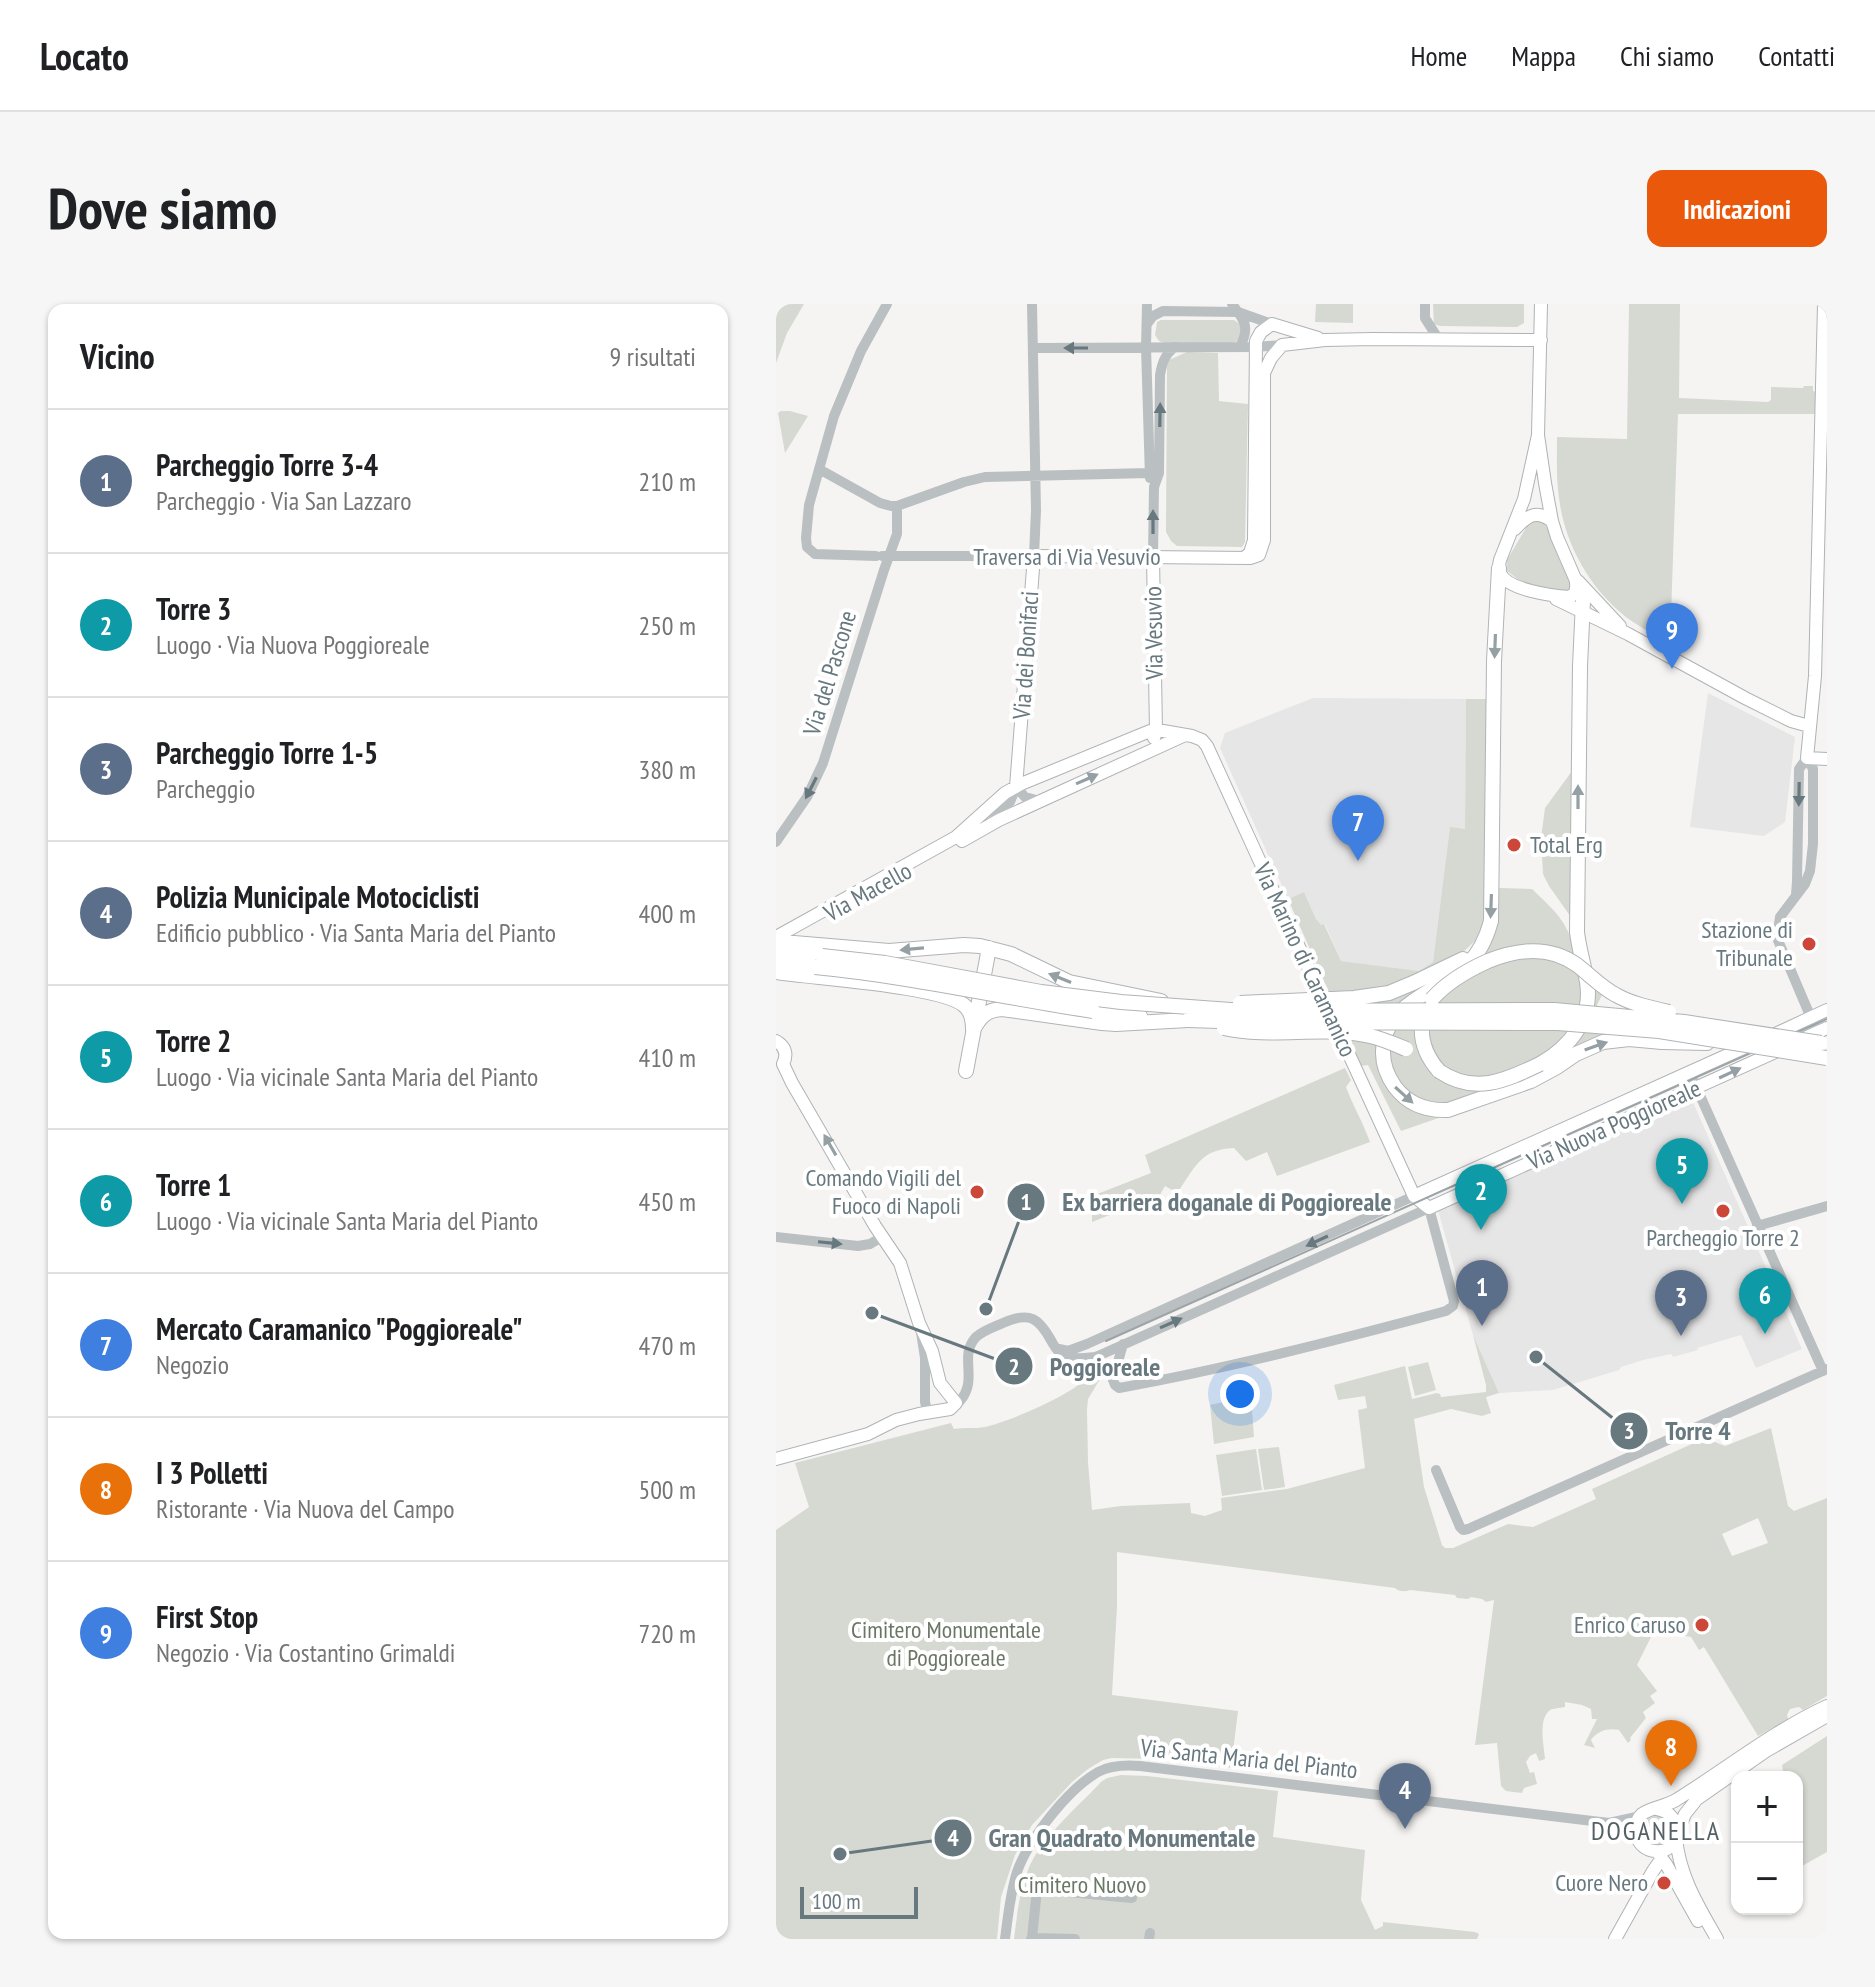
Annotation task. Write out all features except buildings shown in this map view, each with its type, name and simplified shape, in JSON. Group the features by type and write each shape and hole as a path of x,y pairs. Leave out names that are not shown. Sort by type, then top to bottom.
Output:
{"highway":[{"path":"1499,568 1494,661 1491,912 1486,936 1465,967 1396,1015 1384,1040 1385,1068 1389,1077 1409,1101 1421,1107 1448,1110 1531,1081 1603,1042 1629,1039 1672,1043 1730,1036"},
{"path":"776,941 876,951 964,945 989,948 1011,954 1069,982 1136,994 1241,1032 1371,1036 1406,1049 1462,1083 1482,1084 1540,1064 1573,1038 1588,1001 1578,943 1577,914 1582,592 1577,581"},
{"path":"973,1030 984,1014 994,1009 1102,1023 1189,1014 1263,1001 1354,998 1389,993 1466,958 1486,936"},
{"path":"966,1071 989,948"},
{"path":"1439,1071 1428,1057 1421,1033 1432,999 1451,982 1476,967 1525,951 1547,951 1568,959 1604,988 1631,1002 1730,1036 1827,1058"},
{"path":"776,953 885,963 1041,992 1250,1022 1558,1023 1827,1044"},
{"path":"776,965 871,973 1040,1003 1123,1014 1189,1014"},
{"path":"776,972 949,997 967,1007 973,1030"}],"main road":[{"path":"1541,304 1538,435 1528,486 1500,560 1500,573 1508,582 1582,611 1745,698 1791,721 1809,726"},
{"path":"1824,304 1815,676 1807,758 1827,759"},
{"path":"1244,558 1250,553 1254,540 1255,347 1261,332 1272,324 1325,340"},
{"path":"1244,558 1256,557 1263,546 1264,373 1282,345 1325,340 1541,340"},
{"path":"1538,435 1552,521 1562,549 1577,581 1628,634"},
{"path":"1510,534 1532,515 1542,515 1552,521"},
{"name":"Traversa di Via Vesuvio","path":"1034,556 1244,558"},
{"name":"Via dei Bonifaci","path":"1016,787 1034,556"},
{"name":"Via Vesuvio","path":"1153,557 1156,731"},
{"path":"1542,593 1570,597 1575,593 1577,581"},
{"path":"958,840 997,799 1016,787 1129,739 1156,731 1186,735"},
{"path":"1138,756 1152,743 1156,731"},
{"path":"958,840 1186,735"},
{"name":"Via Marino di Caramanico","path":"1186,735 1202,740 1207,746 1414,1196"},
{"name":"Via Macello","path":"776,941 958,840"},
{"name":"Via Nuova Poggioreale","path":"1414,1196 1827,1010"},
{"name":"Via Nuova Poggioreale","path":"1429,1208 1822,1030"},
{"path":"776,1041 785,1050 786,1056 780,1067 900,1263 919,1323 932,1351 940,1383 956,1399 950,1409 896,1420 868,1434 776,1459"},
{"path":"776,1078 781,1077 792,1083"},
{"path":"1414,1196 1429,1208"},
{"path":"1708,1939 1662,1859 1637,1839 1636,1824 1647,1811 1672,1803 1768,1739 1827,1706"},
{"path":"1615,1939 1677,1834 1685,1814 1696,1800 1766,1751 1827,1716"},
{"path":"1682,1870 1686,1831 1709,1791"},
{"path":"1657,1809 1669,1813 1677,1824 1682,1870 1717,1939"}],"street":[{"path":"887,304 843,392 819,469 880,503 897,506 972,480 1002,475 1148,473"},
{"name":"Via dei Bonifaci","path":"1032,304 1034,556"},
{"path":"1150,304 1163,311"},
{"name":"Via Vesuvio","path":"1150,304 1146,347 1148,473 1154,487"},
{"path":"1406,339 1425,318 1425,304"},
{"path":"1235,308 1246,328 1237,347"},
{"path":"1147,324 1153,316 1163,311 1235,308 1272,324"},
{"path":"1425,318 1439,340"},
{"path":"1033,348 1282,345"},
{"name":"Via Vesuvio","path":"1153,557 1154,487 1159,473 1160,375 1164,359 1175,347"},
{"path":"1237,347 1248,357 1255,370"},
{"name":"Traversa di Via Vesuvio","path":"819,469 808,509 806,538 807,547 812,552 824,555 1034,556"},
{"name":"Via del Pascone","path":"776,842 807,797 823,763 882,556 897,534 897,506"},
{"path":"1129,739 1138,746 1138,756"},
{"path":"1807,758 1799,769 1796,895 1780,917 1777,938 1810,1018 1822,1030"},
{"path":"1036,778 1031,792 1040,801"},
{"path":"1016,787 1025,797 1040,801"},
{"path":"986,827 1010,802 1016,787"},
{"path":"1436,1470 1460,1527 1468,1529 1825,1370 1690,1073"},
{"name":"Via Nuova Poggioreale","path":"1053,1342 1059,1349 1068,1351 1094,1341 1414,1196"},
{"path":"1757,1226 1827,1206"},
{"path":"1123,1344 1113,1380 1119,1388 1318,1345 1446,1311 1454,1301 1429,1208"},
{"name":"Via Nuova Poggioreale","path":"956,1399 967,1393 969,1350 974,1340 1011,1319 1028,1317 1042,1324 1056,1349 1065,1357 1089,1358 1429,1208"},
{"path":"776,1237 858,1246 882,1237"},
{"path":"919,1323 925,1358 927,1410"},
{"path":"1094,1341 1090,1350 1100,1355"},
{"name":"Via Santa Maria del Pianto","path":"1005,1939 1017,1872 1037,1835 1067,1798 1089,1778 1118,1766 1152,1767 1609,1823 1641,1816"},
{"path":"1609,1823 1637,1839"},
{"path":"1075,1939 1032,1938 1037,1889 1132,1898"}],"shaded area":[{"path":"1708,693 1795,737 1785,822 1764,836 1690,827"},
{"path":"1313,698 1466,699 1465,829 1450,828 1433,962 1419,971 1341,961 1325,924 1321,925 1316,919 1304,892 1288,899 1220,748 1225,733"},
{"path":"1692,1100 1802,1349 1756,1368 1741,1335 1673,1357 1671,1354 1643,1360 1553,1390 1499,1393 1473,1335 1438,1210"}],"green space":[{"path":"778,304 804,304 787,333 776,363 776,308"},
{"path":"1316,304 1353,304 1353,323 1315,322"},
{"path":"1433,304 1524,304 1524,323 1517,327 1440,326 1434,324"},
{"path":"1629,304 1680,304 1679,398 1768,402 1771,400 1771,387 1813,386 1816,392 1816,414 1678,414 1670,644 1619,611 1583,568 1567,534 1558,490 1557,437 1627,439"},
{"path":"1234,320 1240,324 1242,331 1238,341 1232,343 1164,343 1155,335 1157,322"},
{"path":"1187,352 1218,353 1219,401 1248,404 1245,542 1242,547 1177,546 1166,532 1167,367 1169,360"},
{"path":"778,413 808,416 785,453"},
{"path":"1536,521 1547,527 1573,585 1564,593 1523,583 1507,571 1507,560 1527,526"},
{"path":"1466,699 1490,699 1487,918 1475,941 1463,952 1400,983 1404,992 1460,964 1397,1007 1383,1026 1379,1040 1382,1070 1395,1096 1419,1111 1456,1112 1401,1131 1368,1065 1361,1066 1288,899 1304,892 1316,919 1321,925 1324,924 1341,961 1419,971 1433,962 1450,827 1465,829"},
{"path":"1575,770 1573,920 1543,874 1541,838 1545,808"},
{"path":"1499,888 1532,889 1555,912 1567,930 1578,961 1583,995 1578,1021 1571,1033 1549,1053 1533,1062 1537,1070 1574,1045 1587,1028 1593,989 1602,995 1597,1005 1613,1044 1456,1112 1453,1105 1423,1103 1403,1089 1389,1066 1388,1042 1393,1029 1409,1008 1471,966 1484,953 1495,930"},
{"path":"1345,1068 1351,1080 1346,1087 1370,1142 1277,1176 1267,1152 1246,1161 1234,1148 1223,1149 1206,1156 1177,1193 1165,1186 1157,1200 1092,1222 1092,1196 1151,1173 1145,1155"},
{"name":"Cimitero Monumentale di Poggioreale","path":"1473,1335 1499,1393 1486,1397 1491,1413 1482,1416 1451,1409 1414,1419 1424,1487 1445,1548 1453,1548 1508,1524 1533,1527 1596,1499 1592,1489 1705,1438 1725,1446 1771,1428 1788,1506 1794,1511 1827,1498 1827,1696 1803,1710 1799,1707 1790,1709 1788,1719 1758,1736 1704,1647 1699,1650 1691,1637 1654,1631 1637,1665 1657,1691 1650,1696 1655,1703 1643,1712 1646,1718 1631,1740 1628,1743 1619,1730 1608,1730 1591,1740 1595,1748 1584,1745 1597,1719 1592,1719 1591,1709 1565,1702 1565,1707 1552,1709 1544,1718 1545,1759 1539,1761 1536,1753 1526,1762 1530,1773 1534,1772 1537,1784 1524,1788 1522,1793 1506,1791 1501,1786 1497,1743 1475,1745 1494,1600 1486,1602 1471,1597 1457,1598 1455,1595 1402,1591 1117,1552 1112,1695 1238,1711 1231,1768 1156,1759 1112,1758 1088,1769 1032,1825 1015,1855 1001,1897 997,1939 776,1939 776,1530 809,1507 795,1463 951,1423 954,1429 997,1424 1062,1395 1101,1366 1103,1374 1088,1399 1087,1410 1092,1510 1190,1503 1191,1513 1205,1516 1222,1510 1221,1498 1287,1489 1365,1468 1358,1410 1367,1408 1365,1396 1338,1400 1334,1385 1405,1366 1412,1399 1437,1393 1441,1397 1486,1392","holes":["1758,1518 1768,1543 1732,1556 1722,1534"]},
{"path":"1428,1362 1436,1390 1415,1396 1408,1367"},
{"path":"1251,1396 1254,1437 1214,1444 1210,1405"},
{"path":"1279,1447 1285,1487 1264,1490 1258,1449"},
{"path":"1256,1449 1262,1490 1222,1496 1216,1455"},
{"path":"1827,1736 1827,1852 1803,1865 1803,1771 1783,1771 1782,1765"},
{"name":"Cimitero Nuovo","path":"1121,1775 1278,1791 1273,1837 1365,1850 1361,1900 1375,1930 1383,1926 1383,1922 1475,1932 1479,1934 1477,1939 1014,1939 1025,1878 1034,1858 1060,1823 1101,1782"},
{"path":"1653,1813 1669,1818 1672,1840 1657,1849 1642,1841 1639,1824"}],"tram line":[{"path":"1106,1341 1827,1019"}],"place":[{"name":"First Stop","path":"1672,669"},
{"name":"Total Erg","path":"1514,845"},
{"name":"Mercato Caramanico \"Poggioreale\"","path":"1358,861"},
{"name":"Stazione di Tribunale","path":"1809,944"},
{"name":"Comando Vigili del Fuoco di Napoli","path":"977,1192"},
{"name":"Torre 2","path":"1682,1204"},
{"name":"Parcheggio Torre 2","path":"1723,1211"},
{"name":"Torre 3","path":"1481,1230"},
{"name":"Ex barriera doganale di Poggioreale","path":"986,1309"},
{"name":"Poggioreale","path":"872,1313"},
{"name":"Parcheggio Torre 3-4","path":"1482,1326"},
{"name":"Torre 1","path":"1765,1334"},
{"name":"Parcheggio Torre 1-5","path":"1681,1336"},
{"name":"Torre 4","path":"1536,1357"},
{"name":"Enrico Caruso","path":"1702,1625"},
{"name":"I 3 Polletti","path":"1671,1786"},
{"name":"Polizia Municipale Motociclisti","path":"1405,1829"},
{"name":"Gran Quadrato Monumentale","path":"840,1854"},
{"name":"Cuore Nero","path":"1664,1883"}],"district":[{"name":"DOGANELLA","path":"1656,1831"}]}
